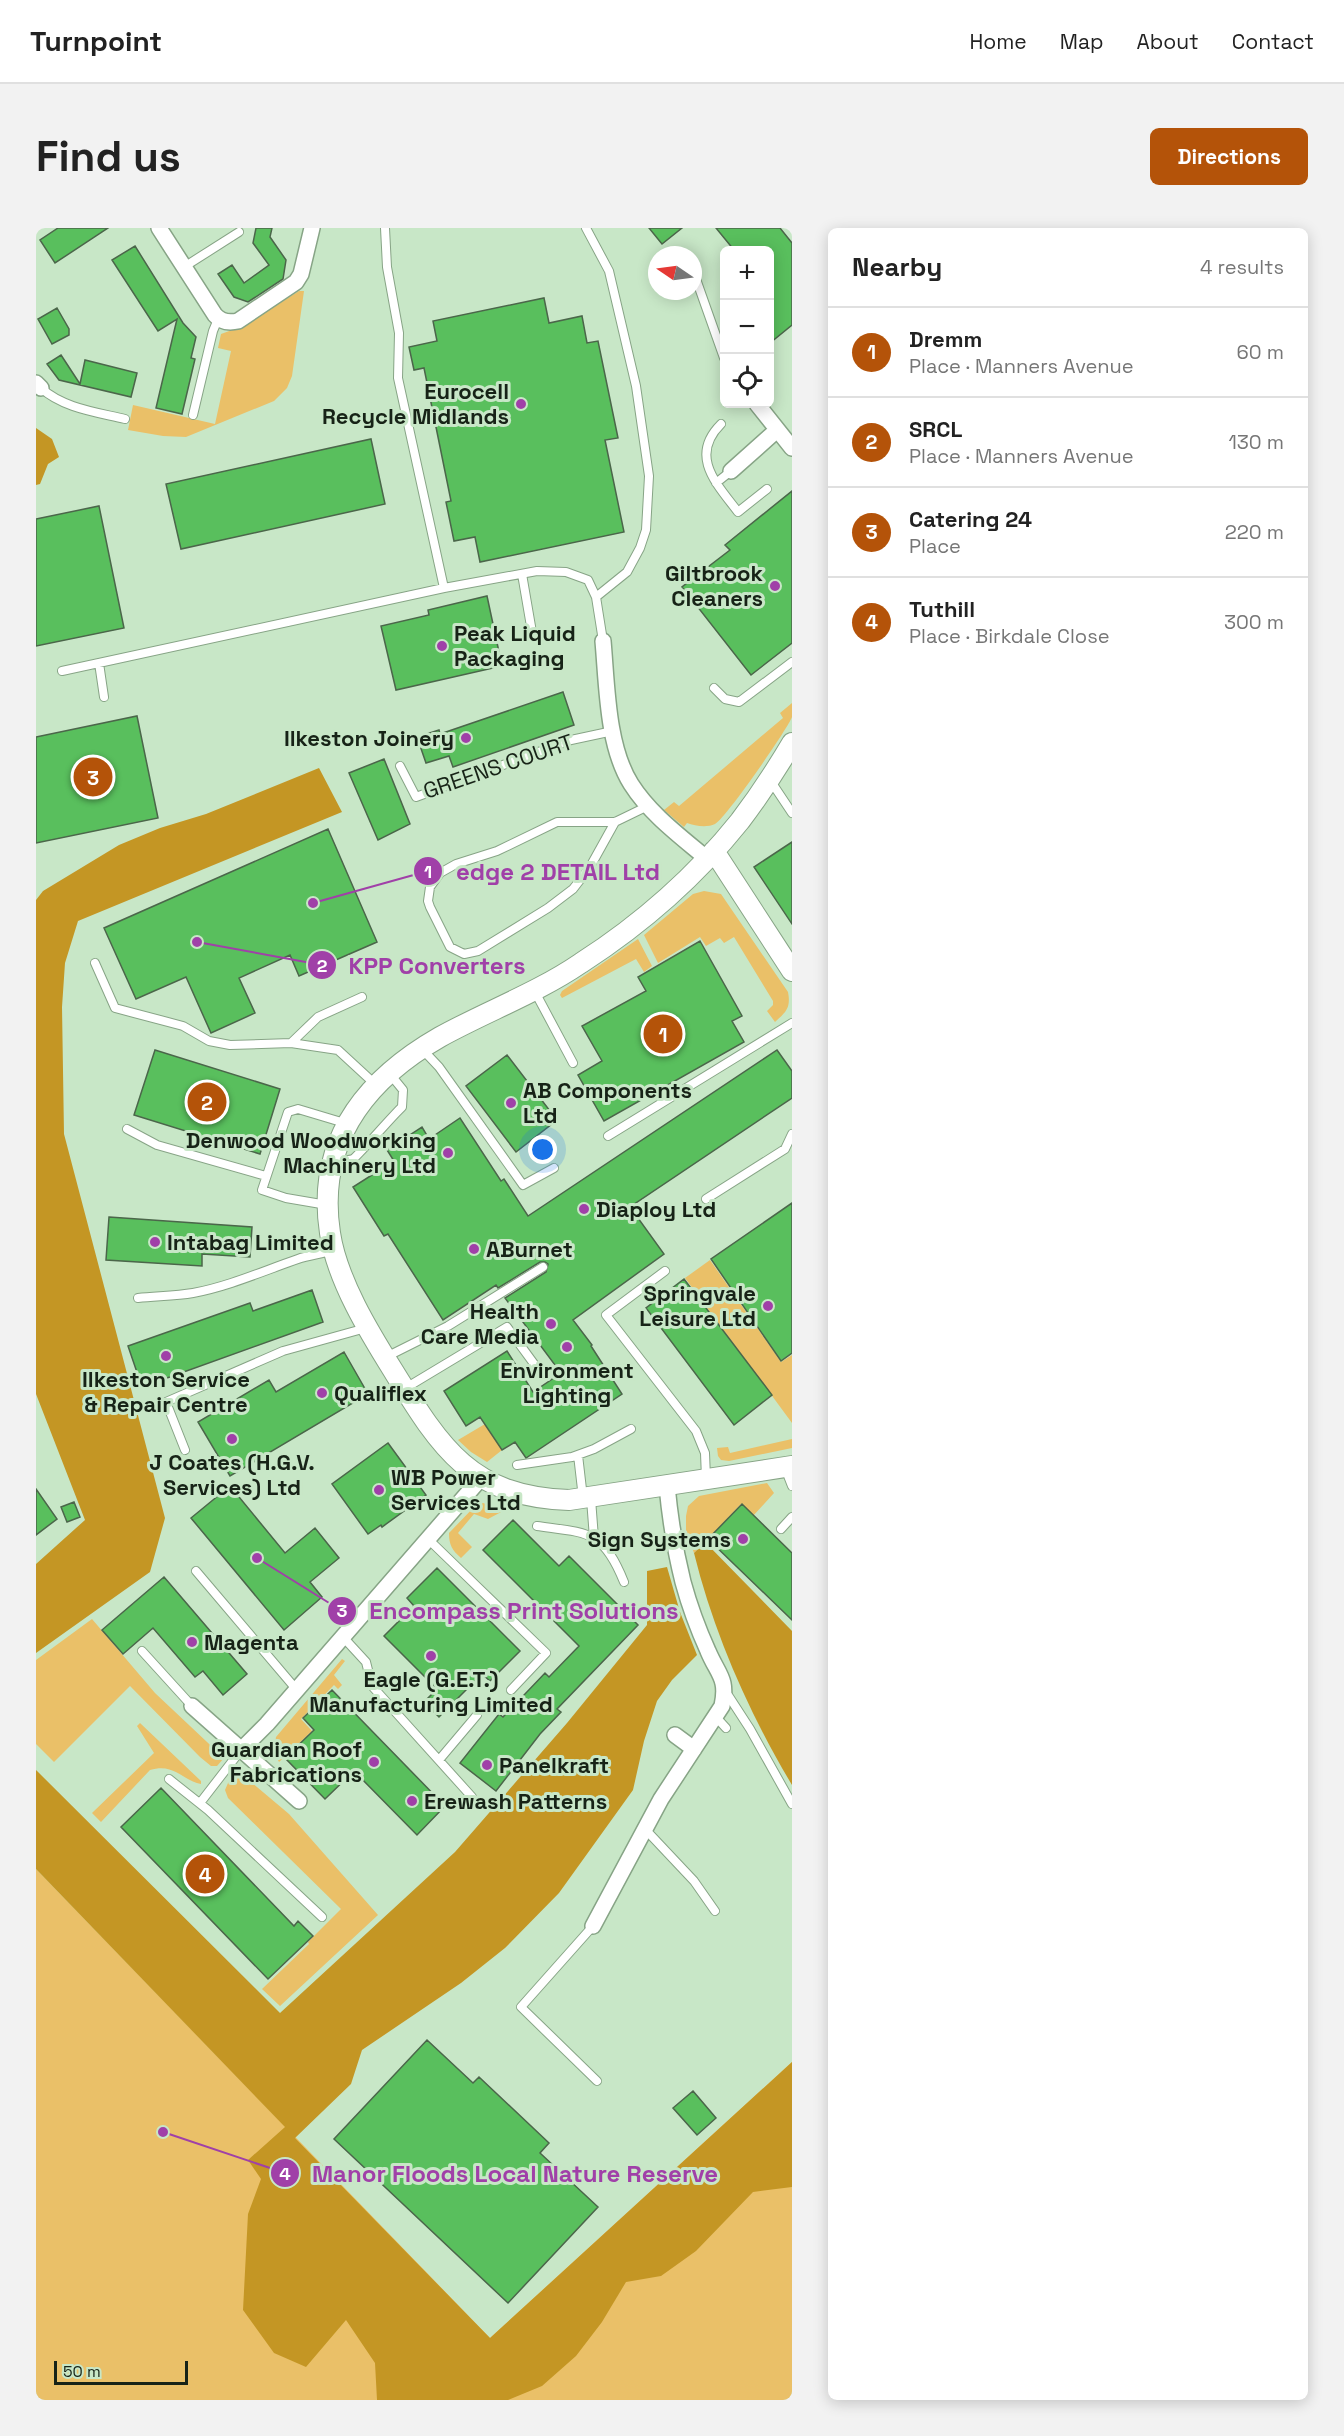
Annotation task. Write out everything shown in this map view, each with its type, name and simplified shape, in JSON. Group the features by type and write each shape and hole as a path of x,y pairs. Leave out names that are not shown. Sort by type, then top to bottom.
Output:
{"street":[{"path":"159,228 184,267 226,320 283,292 296,282 301,274 312,228"},
{"path":"760,408 792,448"},
{"path":"731,471 777,430"},
{"path":"603,641 613,731 622,768 631,784 648,806 669,827 710,855 792,971"},
{"path":"790,1473 706,1480 569,1500 531,1498 502,1489 481,1478 461,1464 446,1449 428,1426 385,1358 349,1289 334,1249 330,1235 328,1206 330,1173 348,1124 355,1110 383,1079 441,1037 580,964 630,929 710,855 740,821 792,743"},
{"path":"241,1750 267,1724 481,1478"},
{"path":"593,1926 661,1799 722,1706 725,1691 722,1676 708,1653 683,1583 672,1532 667,1486"},
{"path":"192,1706 299,1801"},
{"path":"675,1735 694,1749"}],"lane":[{"path":"385,228 387,267 399,333 398,378 444,588"},
{"path":"586,228 609,271 636,386 649,476 646,531 640,548 627,572 596,597"},
{"path":"184,267 238,232"},
{"path":"702,296 723,354"},
{"path":"193,415 213,331 226,320"},
{"path":"38,385 46,393 76,407 125,419"},
{"path":"722,424 710,435 706,456 710,475 738,512 767,489"},
{"path":"716,483 731,471"},
{"path":"62,670 444,588 537,572 566,572 588,580 596,597 603,641"},
{"path":"522,574 532,638"},
{"path":"714,688 726,699 739,702 792,662"},
{"path":"99,663 104,697"},
{"name":"GREENS COURT","path":"400,766 416,797 571,740 613,731"},
{"path":"770,779 792,813"},
{"path":"615,822 581,881 565,897 478,951 464,954 450,947 428,900 430,887 444,870 497,851 557,822 615,822 648,806"},
{"path":"95,963 115,1008 183,1026 209,1041 230,1045 291,1043 338,1050 403,1090 402,1107 381,1127 360,1155 351,1160 334,1160"},
{"path":"534,990 573,1063"},
{"path":"291,1043 318,1017 362,997"},
{"path":"608,1136 792,1023"},
{"path":"422,1049 439,1067 523,1185 554,1168"},
{"path":"328,1206 286,1198 262,1190 288,1112 298,1109 348,1124"},
{"path":"127,1129 157,1145 266,1176"},
{"path":"706,1199 785,1149 792,1134"},
{"path":"138,1298 210,1289 267,1272 301,1257 314,1256 334,1249"},
{"path":"385,1358 448,1326 543,1268"},
{"path":"665,1271 606,1315 696,1431 705,1453 706,1480"},
{"path":"185,1450 165,1402 283,1351 368,1327"},
{"path":"404,1389 507,1327 540,1372"},
{"path":"517,1466 558,1461 578,1455 631,1429"},
{"path":"578,1455 594,1538"},
{"path":"781,1529 792,1517"},
{"path":"537,1526 584,1533 594,1538 605,1546 615,1560 624,1582"},
{"path":"428,1539 546,1653 511,1690"},
{"path":"196,1571 296,1689"},
{"path":"342,1636 366,1662 372,1686 472,1797"},
{"path":"142,1652 192,1706"},
{"path":"725,1691 750,1729 792,1804"},
{"path":"439,1760 477,1715"},
{"path":"715,1716 726,1728"},
{"path":"200,1803 241,1750"},
{"path":"169,1779 200,1803 322,1917"},
{"path":"645,1829 694,1881 715,1911"},
{"path":"593,1926 521,2007 597,2081"}],"shaded area":[{"path":"299,291 304,291 292,376 287,388 274,401 186,437 128,430 133,405 215,424 231,351 218,348 221,334 243,326"},
{"path":"36,428 52,439 59,457 48,464 40,484 36,485"},
{"path":"792,703 792,717 779,738 743,791 715,824 701,826 687,823 684,827 664,810 674,802 679,806 783,718 780,713"},
{"path":"319,768 342,812 78,921 65,963 62,1007 64,1134 165,1518 150,1572 36,1653 36,1564 85,1520 36,1394 36,900 43,891 119,845 160,828 206,814"},
{"path":"704,891 721,894 788,992 787,1009 775,1022 767,1011 773,1005 773,1001 734,937 724,943 720,938 706,946 700,937 658,963 644,935 693,894"},
{"path":"638,939 652,966 644,972 636,959 562,998 560,995 562,991"},
{"path":"710,1260 781,1362 792,1355 792,1423 685,1278"},
{"path":"485,1424 502,1450 487,1462 458,1440"},
{"path":"792,1439 792,1448 729,1461 721,1460 718,1456 717,1448 728,1447 730,1453"},
{"path":"767,1483 774,1493 753,1516 741,1504 694,1553 686,1532 688,1506 699,1496"},
{"path":"483,1503 505,1510 488,1519 474,1514 458,1533 472,1547 461,1558 452,1547 449,1533 476,1505"},
{"path":"705,1542 792,1631 792,1785 761,1730 722,1643 694,1553"},
{"path":"667,1567 680,1612 697,1655 672,1680 657,1701 644,1741 633,1790 559,1893 505,1948 461,1983 362,2050 351,2084 295,2138 490,2338 792,2062 792,2187 753,2192 696,2251 661,2276 626,2282 602,2322 576,2356 542,2386 508,2400 377,2400 375,2363 346,2320 306,2367 274,2353 243,2310 248,2214 261,2179 248,2160 285,2127 36,1869 36,1770 280,2013 455,1852 567,1723 647,1625 647,1571"},
{"path":"92,1619 155,1693 224,1758 217,1766 211,1766 200,1757 130,1686 54,1762 36,1744 36,1660"},
{"path":"342,1659 345,1661 334,1675 342,1685 338,1689 334,1685 301,1719 312,1731 279,1762 274,1752 276,1737"},
{"path":"140,1723 201,1781 201,1784 172,1770 159,1768 150,1770 101,1822 92,1813 154,1753 137,1726"},
{"path":"238,1771 289,1814 378,1915 280,2006 262,1989 309,1944 308,1942 341,1909 228,1798 225,1790"},
{"path":"36,1869 490,2338 792,2062 792,2400 36,2400"}],"building":[{"path":"58,228 108,228 55,263 40,240"},
{"path":"256,228 272,228 270,237 286,260 283,279 248,302 234,297 218,274 232,265 244,283 269,265 253,243"},
{"path":"649,228 682,228 662,244"},
{"path":"716,228 780,228 792,243 792,325 774,340 774,246 731,246"},
{"path":"135,246 183,323 196,337 191,358 195,359 182,414 156,408 177,319 158,331 112,260"},
{"name":"Eurocell Recycle Midlands","path":"544,298 549,323 582,316 587,343 598,341 618,438 605,440 624,532 480,562 475,537 454,541 446,502 451,501 424,368 414,370 409,347 437,341 433,321"},
{"path":"57,308 69,329 69,335 52,344 38,319"},
{"path":"61,355 80,384 85,360 137,373 131,397 59,380 47,364"},
{"path":"371,439 385,504 181,549 166,484"},
{"path":"792,491 792,643 751,675 682,587 730,550 725,545"},
{"path":"99,506 124,628 36,646 36,519"},
{"name":"Peak Liquid Packaging","path":"487,596 502,666 396,690 381,626 429,615 428,610"},
{"name":"Ilkeston Joinery","path":"563,692 574,725 453,767 449,756 426,763 417,737 439,730 440,734"},
{"path":"137,716 158,818 36,843 36,737"},
{"path":"384,759 410,824 378,840 349,773"},
{"path":"328,829 377,942 299,976 290,955 239,978 255,1013 211,1033 186,977 136,999 104,928"},
{"path":"792,842 792,924 754,867"},
{"path":"700,941 742,1016 732,1021 744,1042 604,1121 578,1075 602,1061 582,1026 646,991 638,977"},
{"path":"155,1050 280,1089 260,1154 134,1115"},
{"path":"777,1050 792,1071 792,1098 630,1207 664,1254 573,1320 592,1345 622,1394 526,1458 515,1442 502,1450 480,1417 466,1426 444,1391 507,1351 533,1392 561,1373 505,1298 546,1272 548,1264 540,1262 498,1288 496,1285 443,1320 388,1234 384,1236 353,1187 394,1161 387,1150 422,1127 429,1139 460,1118 501,1181 504,1179 528,1216"},
{"name":"AB Components Ltd","path":"507,1055 557,1120 516,1152 466,1086"},
{"name":"Springvale Leisure Ltd","path":"792,1203 792,1353 781,1361 711,1259"},
{"path":"109,1217 252,1227 250,1257 202,1254 202,1266 106,1260"},
{"path":"684,1279 772,1395 734,1425 646,1308"},
{"path":"312,1290 323,1322 142,1387 128,1346 250,1303 253,1311"},
{"path":"344,1352 368,1394 230,1476 198,1422 269,1380 276,1392"},
{"name":"WB Power Services Ltd","path":"388,1443 426,1495 382,1527 381,1525 368,1534 332,1484"},
{"path":"230,1486 285,1553 315,1528 339,1558 310,1582 322,1597 284,1630 191,1518"},
{"path":"36,1489 57,1519 36,1535"},
{"path":"74,1502 80,1517 67,1522 61,1507"},
{"path":"742,1504 792,1553 792,1620 708,1539"},
{"path":"513,1520 559,1566 569,1556 638,1625 557,1709 561,1712 540,1734 496,1791 460,1763 499,1714 503,1717 545,1673 549,1677 579,1646 483,1550"},
{"path":"437,1568 520,1651 490,1681 482,1674 439,1717 424,1702 437,1689 384,1636 414,1606 407,1598"},
{"name":"Magenta","path":"164,1577 247,1674 223,1695 203,1671 195,1677 153,1628 123,1654 102,1630"},
{"path":"332,1690 445,1806 417,1835 354,1771 325,1799 285,1758 314,1730 303,1718"},
{"path":"161,1788 294,1926 298,1921 313,1936 268,1979 121,1827"},
{"path":"427,2040 473,2083 479,2077 549,2143 540,2153 598,2207 508,2303 334,2139"},
{"path":"693,2091 716,2118 697,2135 673,2108"}],"place":[{"name":"Eurocell Recycle Midlands","path":"521,404"},
{"name":"Giltbrook Cleaners","path":"775,586"},
{"name":"Peak Liquid Packaging","path":"442,646"},
{"name":"Ilkeston Joinery","path":"466,738"},
{"name":"Catering 24","path":"93,777"},
{"name":"edge 2 DETAIL Ltd","path":"313,903"},
{"name":"KPP Converters","path":"197,942"},
{"name":"Dremm","path":"663,1034"},
{"name":"SRCL","path":"207,1102"},
{"name":"AB Components Ltd","path":"511,1103"},
{"name":"Denwood Woodworking Machinery Ltd","path":"448,1153"},
{"name":"Diaploy Ltd","path":"584,1209"},
{"name":"Intabag Limited","path":"155,1242"},
{"name":"ABurnet","path":"474,1249"},
{"name":"Springvale Leisure Ltd","path":"768,1306"},
{"name":"Health Care Media","path":"551,1324"},
{"name":"Environment Lighting","path":"567,1347"},
{"name":"Ilkeston Service & Repair Centre","path":"166,1356"},
{"name":"Qualiflex","path":"322,1393"},
{"name":"J Coates (H.G.V. Services) Ltd","path":"232,1439"},
{"name":"WB Power Services Ltd","path":"379,1490"},
{"name":"Sign Systems","path":"743,1539"},
{"name":"Encompass Print Solutions","path":"257,1558"},
{"name":"Magenta","path":"192,1642"},
{"name":"Eagle (G.E.T.) Manufacturing Limited","path":"431,1656"},
{"name":"Guardian Roof Fabrications","path":"374,1762"},
{"name":"Panelkraft","path":"487,1765"},
{"name":"Erewash Patterns","path":"412,1801"},
{"name":"Tuthill","path":"205,1874"},
{"name":"Manor Floods Local Nature Reserve","path":"163,2132"}]}
